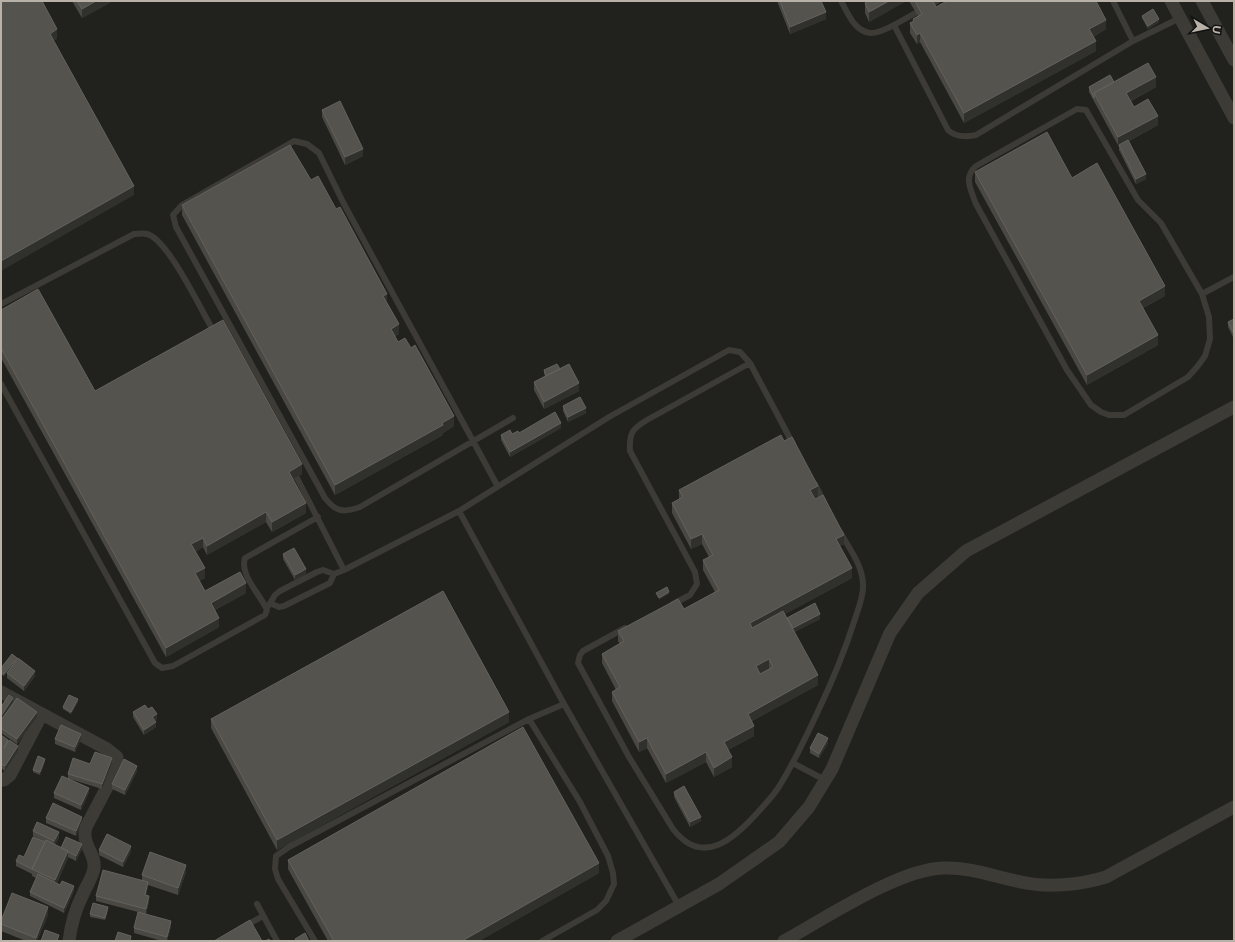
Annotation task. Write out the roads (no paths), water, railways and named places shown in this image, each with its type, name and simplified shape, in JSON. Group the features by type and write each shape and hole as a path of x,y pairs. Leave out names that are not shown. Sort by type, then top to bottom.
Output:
{"street":[{"path":"1171,1 1234,118"},
{"path":"1202,1 1234,60"},
{"path":"617,941 719,884 780,842 810,807 826,781 890,633 918,593 966,551 1234,407"},
{"path":"1,692 107,749 117,757 116,772 86,827 85,840 94,859 94,869 74,912 69,941"},
{"path":"1,780 4,780 10,774 42,714"},
{"path":"784,941 866,895 918,872 942,868 965,869 1023,883 1054,885 1074,885 1094,881 1112,874 1234,807"}],"lane":[{"path":"841,1 854,25 863,31 871,33 894,25 937,1"},
{"path":"1113,1 1133,41"},
{"path":"894,25 948,130 952,134 962,136 976,135 1133,41 1180,18"},
{"path":"1076,109 1086,110 1138,200 1160,223 1202,294 1209,317 1210,339 1204,356 1197,367 1188,377 1124,415 1109,415 1102,412 1091,405 1067,370 980,211 968,182 970,170 1076,109"},
{"path":"497,485 472,441 344,204 319,153 307,144 294,141 182,205 173,215 176,228 321,491 331,506 339,510 349,511 360,507 472,441 513,418"},
{"path":"1,304 134,234 147,234 159,241 170,255 214,334"},
{"path":"1202,294 1234,277"},
{"path":"318,517 245,558 244,569 269,605 279,607 284,606 330,582 334,574 459,510 497,485 609,417 719,354 729,350 740,352 750,363 795,447"},
{"path":"663,609 690,595 697,584 695,572 630,451 630,435 639,425 647,420 750,363"},
{"path":"1,384 155,663 162,668 173,666 265,615 275,595 280,591 323,570 334,574"},
{"path":"810,475 829,510"},
{"path":"296,476 344,570"},
{"path":"459,510 564,704 679,906"},
{"path":"629,626 583,651 580,655 578,663 629,757 680,838 691,846 702,848 715,847 734,836 749,823 779,787 793,762 832,682 847,645 863,589 863,579 859,566 836,524"},
{"path":"315,941 278,879 275,869 276,856 529,719 564,704"},
{"path":"529,719 580,802 608,856 613,873 614,884 606,901 596,910 542,941"},
{"path":"793,762 826,781"},
{"path":"257,904 277,941"},
{"path":"237,930 263,916"}]}
